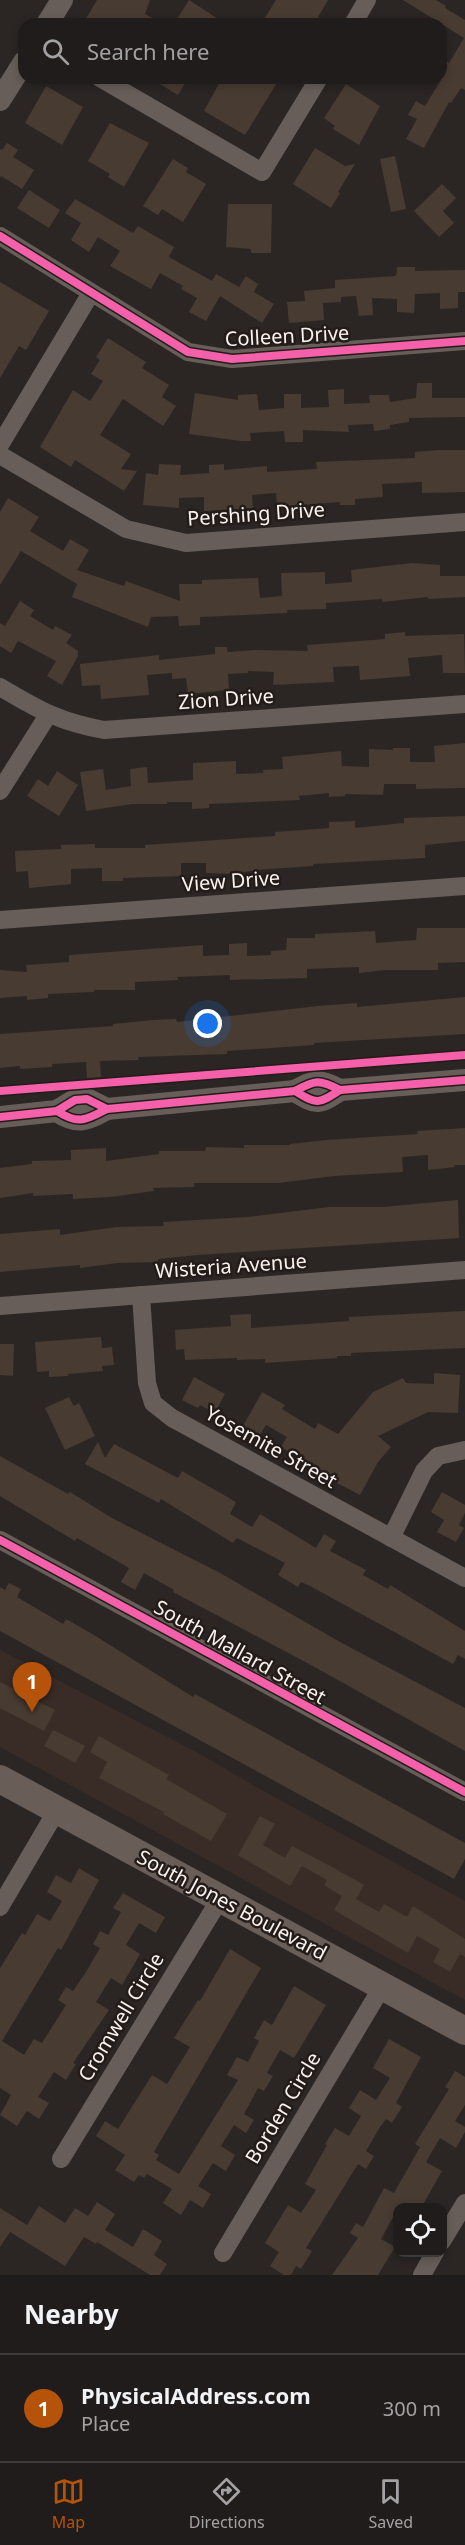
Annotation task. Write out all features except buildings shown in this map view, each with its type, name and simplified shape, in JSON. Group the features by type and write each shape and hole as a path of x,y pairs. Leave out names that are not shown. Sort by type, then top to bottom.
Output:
{"main road":[{"name":"South Jones Boulevard","path":"0,1779 465,2031"}],"street":[{"path":"51,18 62,0"},
{"path":"356,18 367,0"},
{"path":"0,100 18,72"},
{"path":"110,84 262,172 316,84"},
{"name":"Colleen Drive","path":"0,236 188,352 232,359 465,341"},
{"path":"0,446 91,293"},
{"name":"Pershing Drive","path":"0,455 126,529 156,538 186,543 465,522"},
{"name":"Zion Drive","path":"0,687 48,715 78,725 104,730 465,704"},
{"path":"0,791 48,715"},
{"name":"View Drive","path":"0,920 465,886"},
{"path":"0,1117 57,1111 70,1120 88,1119 107,1109 295,1091 313,1102 323,1101 340,1090 465,1080"},
{"name":"Wisteria Avenue","path":"0,1306 465,1270"},
{"name":"Yosemite Street","path":"141,1295 147,1383 153,1403 172,1418 465,1578"},
{"path":"391,1538 424,1471 438,1456 465,1450"},
{"name":"South Mallard Street","path":"0,1540 465,1792"},
{"path":"0,1907 57,1810"},
{"name":"Cromwell Circle","path":"61,2159 220,1899"},
{"name":"Borden Circle","path":"223,2253 382,1987"},
{"path":"447,2233 465,2204"},
{"path":"422,2275 433,2257"}],"shaded area":[{"path":"0,1650 200,1754 465,1901 465,2000 0,1747"}],"cycle path":[{"path":"0,236 188,352 232,359 465,341"},
{"path":"0,1091 465,1055"},
{"path":"295,1091 308,1099 318,1101 340,1090 465,1080"},
{"path":"57,1111 71,1118 82,1119 107,1109 295,1091 317,1082 340,1090"},
{"path":"0,1117 57,1111 75,1100 87,1099 107,1109"},
{"path":"0,1540 465,1792"}],"place":[{"name":"PhysicalAddress.com","path":"32,1712"}]}
